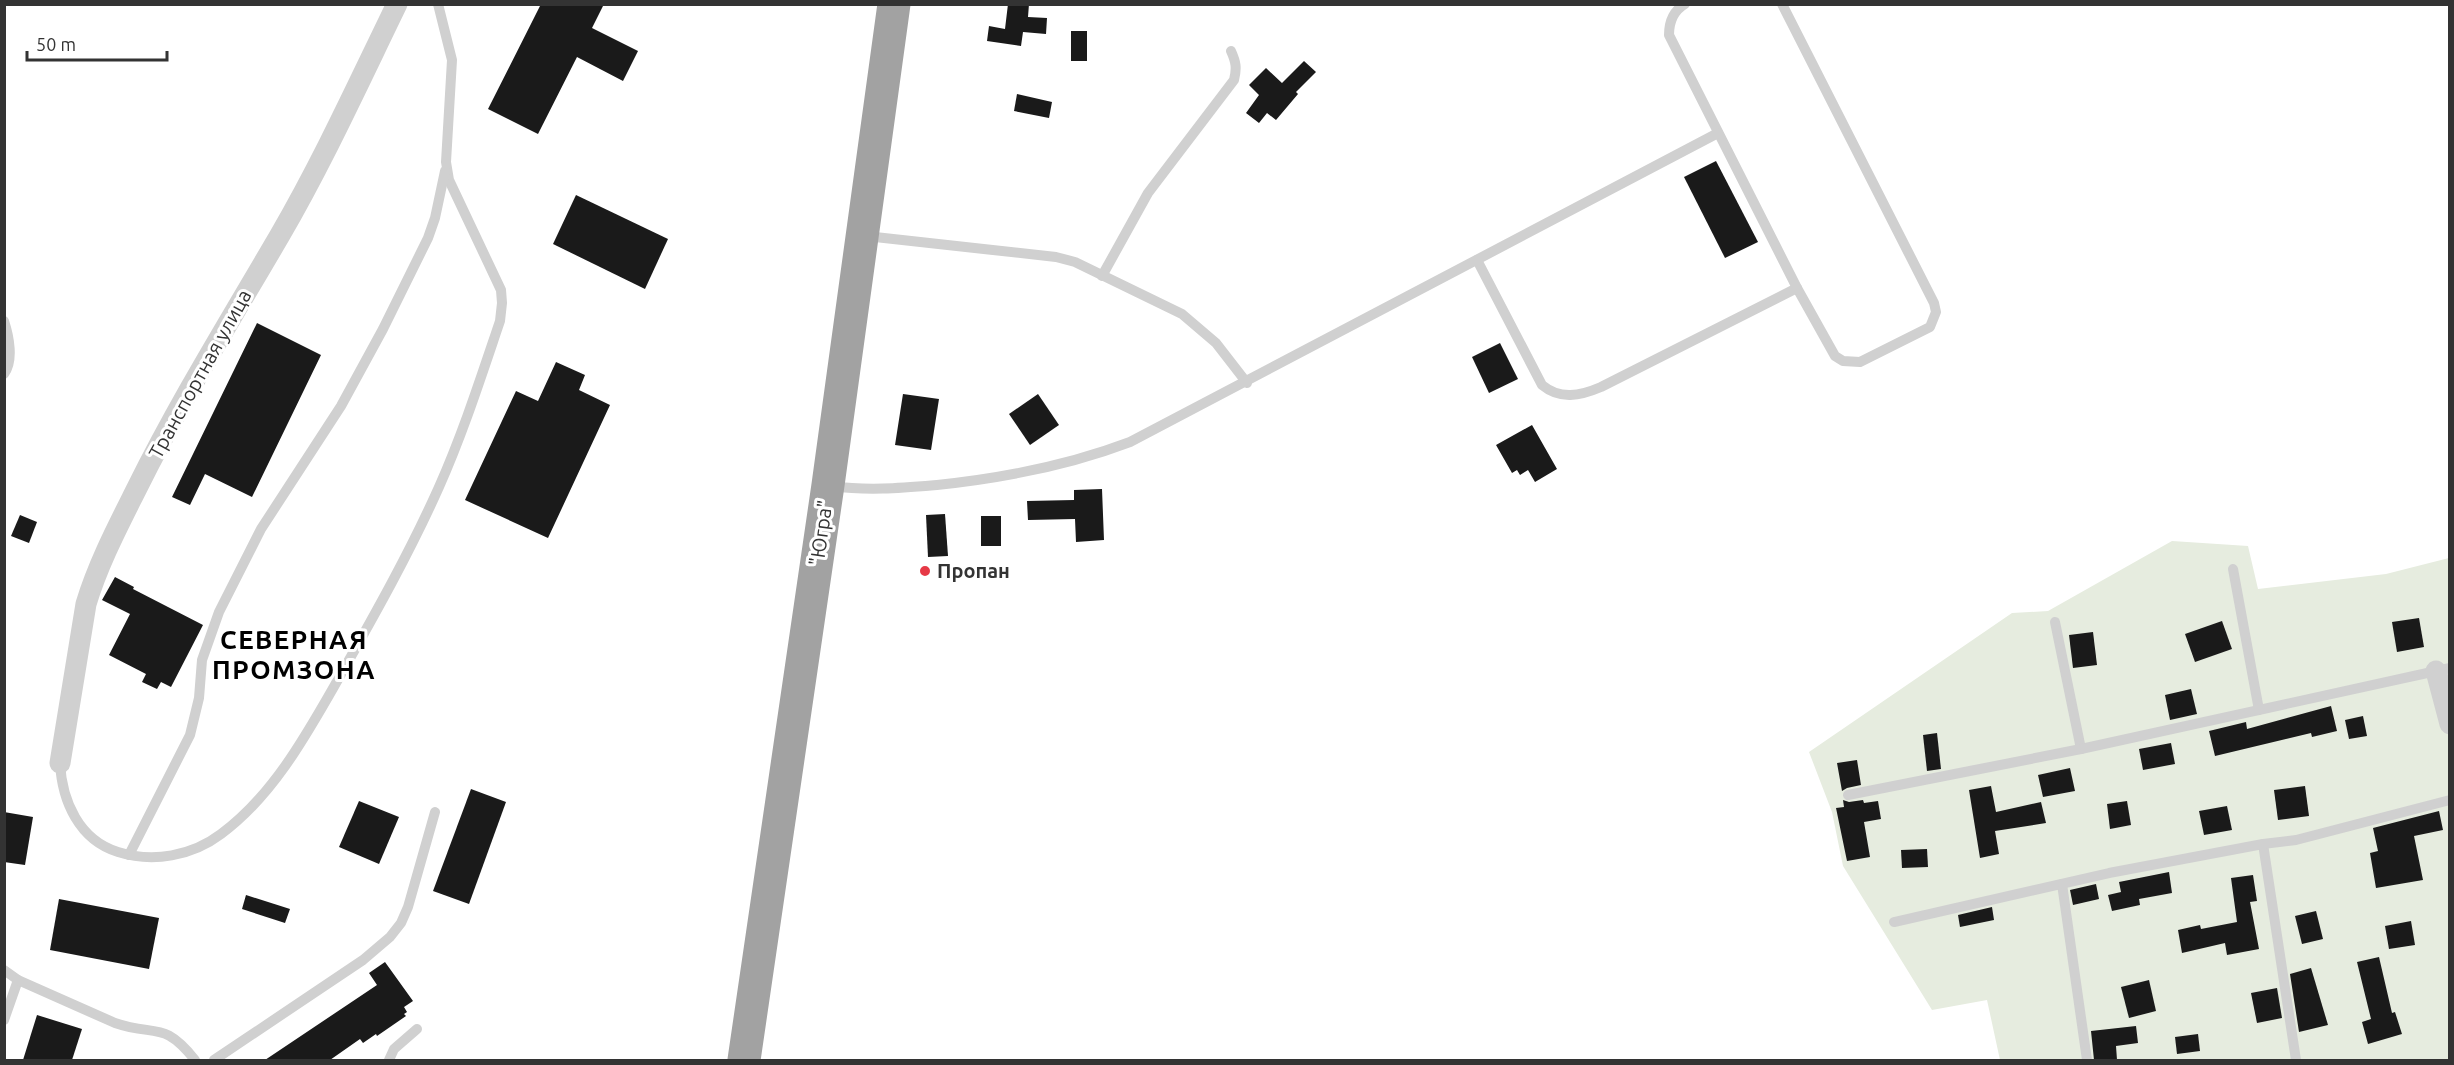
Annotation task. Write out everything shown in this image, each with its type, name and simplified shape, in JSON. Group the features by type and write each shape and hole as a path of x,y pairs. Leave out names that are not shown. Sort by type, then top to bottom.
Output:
{"highway":[{"name":"\"Югра\"","path":"744,1060 828,485 894,4"}],"street":[{"name":"Транспортная улица","path":"60,764 86,604 92,584 177,410 322,158 397,4"},
{"path":"2443,669 2450,724"}],"lane":[{"path":"129,855 190,735 199,698 202,660 219,612 261,529 341,406 384,329 428,238 441,195 446,162 452,60 438,4"},
{"path":"1685,4 1672,16 1669,35 1797,288 1835,356 1850,363 1860,362 1930,327 1936,312 1934,303 1782,4"},
{"path":"1102,276 1148,193 1234,80 1237,70 1236,60 1231,51"},
{"path":"828,485 878,491 984,480 1071,463 1130,442 1247,383 1718,133"},
{"path":"60,764 64,794 76,819 97,841 112,850 129,855 163,857 200,848 220,835 256,802 320,712 411,546 439,487 465,423 500,321 502,303 495,276 453,193 446,162"},
{"path":"862,236 1056,257 1075,262 1190,320 1216,343 1247,383"},
{"path":"1477,260 1542,385 1550,392 1561,395 1589,393 1797,288"},
{"path":"4,321 9,337 7,371 4,374"},
{"path":"2234,569 2259,710"},
{"path":"2055,622 2081,750"},
{"path":"1848,795 2081,750 2443,669"},
{"path":"1894,922 2062,884 2263,844 2296,840 2450,800"},
{"path":"214,1060 363,960 390,937 401,923 408,907 435,812"},
{"path":"2263,844 2296,1060"},
{"path":"2062,884 2087,1060"},
{"path":"4,970 18,980 115,1023 162,1031 173,1036 195,1060"},
{"path":"4,1020 18,980"},
{"path":"389,1060 394,1049 417,1029"}],"shaded area":[{"path":"2172,541 2248,546 2258,589 2386,574 2449,558 2449,1060 2000,1060 1987,1000 1932,1010 1843,866 1832,812 1809,752 2012,613 2048,611"}],"building":[{"path":"541,4 604,4 592,28 638,51 623,81 577,57 538,134 488,109"},
{"path":"1008,4 1029,4 1028,17 1047,18 1046,34 1023,32 1021,46 987,41 989,26 1005,29"},
{"path":"1071,31 1087,31 1087,61 1071,61"},
{"path":"1304,61 1316,72 1296,92 1298,94 1276,120 1267,113 1259,123 1246,113 1259,95 1249,85 1266,68 1282,83"},
{"path":"1017,94 1052,102 1049,118 1014,111"},
{"path":"1716,161 1758,242 1725,258 1684,177"},
{"path":"576,195 668,239 645,289 553,244"},
{"path":"257,323 321,355 252,497 205,474 190,505 172,497"},
{"path":"1500,343 1518,379 1489,393 1472,357"},
{"path":"556,362 585,375 579,390 610,405 548,538 465,500 516,391 538,401"},
{"path":"903,394 939,399 931,450 895,445"},
{"path":"1038,394 1059,425 1030,445 1009,414"},
{"path":"1532,425 1557,469 1535,482 1528,470 1520,475 1517,470 1512,473 1496,445"},
{"path":"1102,489 1104,540 1076,542 1075,519 1028,520 1027,501 1074,500 1074,490"},
{"path":"945,514 948,556 928,557 926,515"},
{"path":"20,515 37,522 29,543 11,536"},
{"path":"981,516 1001,516 1001,546 981,546"},
{"path":"115,577 134,587 133,589 203,625 171,687 161,682 157,689 142,682 146,674 109,655 130,614 102,600"},
{"path":"2419,618 2424,647 2397,652 2392,622"},
{"path":"2222,621 2232,649 2195,662 2185,634"},
{"path":"2093,632 2097,665 2073,668 2069,635"},
{"path":"2191,689 2197,714 2170,720 2165,695"},
{"path":"2331,706 2337,731 2312,737 2311,733 2215,756 2209,731 2246,722 2247,729"},
{"path":"2363,716 2367,736 2349,739 2345,720"},
{"path":"1937,733 1941,769 1927,771 1923,735"},
{"path":"2171,743 2175,764 2143,770 2139,749"},
{"path":"1857,760 1861,785 1842,791 1837,763"},
{"path":"2070,768 2075,791 2043,797 2038,775"},
{"path":"1991,786 1996,812 2041,802 2046,823 1995,831 1999,854 1980,858 1969,790"},
{"path":"2305,786 2309,816 2278,820 2274,790"},
{"path":"471,789 506,802 469,904 433,891"},
{"path":"1843,800 1849,802 1863,800 1864,803 1878,801 1881,819 1864,822 1870,857 1847,861 1836,808 1844,807"},
{"path":"359,801 399,817 379,864 339,847"},
{"path":"2127,801 2131,825 2110,829 2107,804"},
{"path":"2227,806 2232,830 2204,835 2199,811"},
{"path":"2439,811 2443,830 2414,836 2423,880 2376,888 2370,853 2378,851 2373,828"},
{"path":"4,812 33,817 25,865 4,862"},
{"path":"1927,849 1928,867 1902,868 1901,850"},
{"path":"2169,872 2172,893 2139,899 2140,905 2112,911 2108,895 2121,892 2119,882"},
{"path":"2253,875 2257,901 2250,902 2259,949 2227,955 2225,943 2182,953 2178,930 2200,925 2201,929 2237,922 2231,878"},
{"path":"2096,884 2099,899 2073,905 2070,890"},
{"path":"246,895 290,909 285,923 242,909"},
{"path":"59,899 159,918 149,969 50,950"},
{"path":"1992,907 1994,920 1960,927 1958,915"},
{"path":"2316,911 2323,939 2302,944 2295,916"},
{"path":"2411,921 2415,945 2389,949 2385,926"},
{"path":"2379,957 2392,1013 2395,1012 2402,1034 2368,1044 2362,1022 2371,1019 2357,962"},
{"path":"385,962 413,1001 404,1007 407,1012 404,1014 406,1016 363,1043 360,1039 330,1060 265,1060 377,985 369,973"},
{"path":"2311,968 2328,1025 2299,1032 2290,974"},
{"path":"2149,980 2156,1011 2129,1018 2121,987"},
{"path":"2277,988 2282,1018 2257,1023 2251,993"},
{"path":"37,1015 82,1029 72,1060 23,1060"},
{"path":"2136,1026 2138,1043 2116,1046 2117,1060 2094,1060 2091,1031"},
{"path":"2198,1034 2200,1051 2177,1054 2175,1037"}],"place":[{"name":"Пропан","path":"925,571"}],"district":[{"name":"СЕВЕРНАЯ ПРОМЗОНА","path":"294,655"}]}
